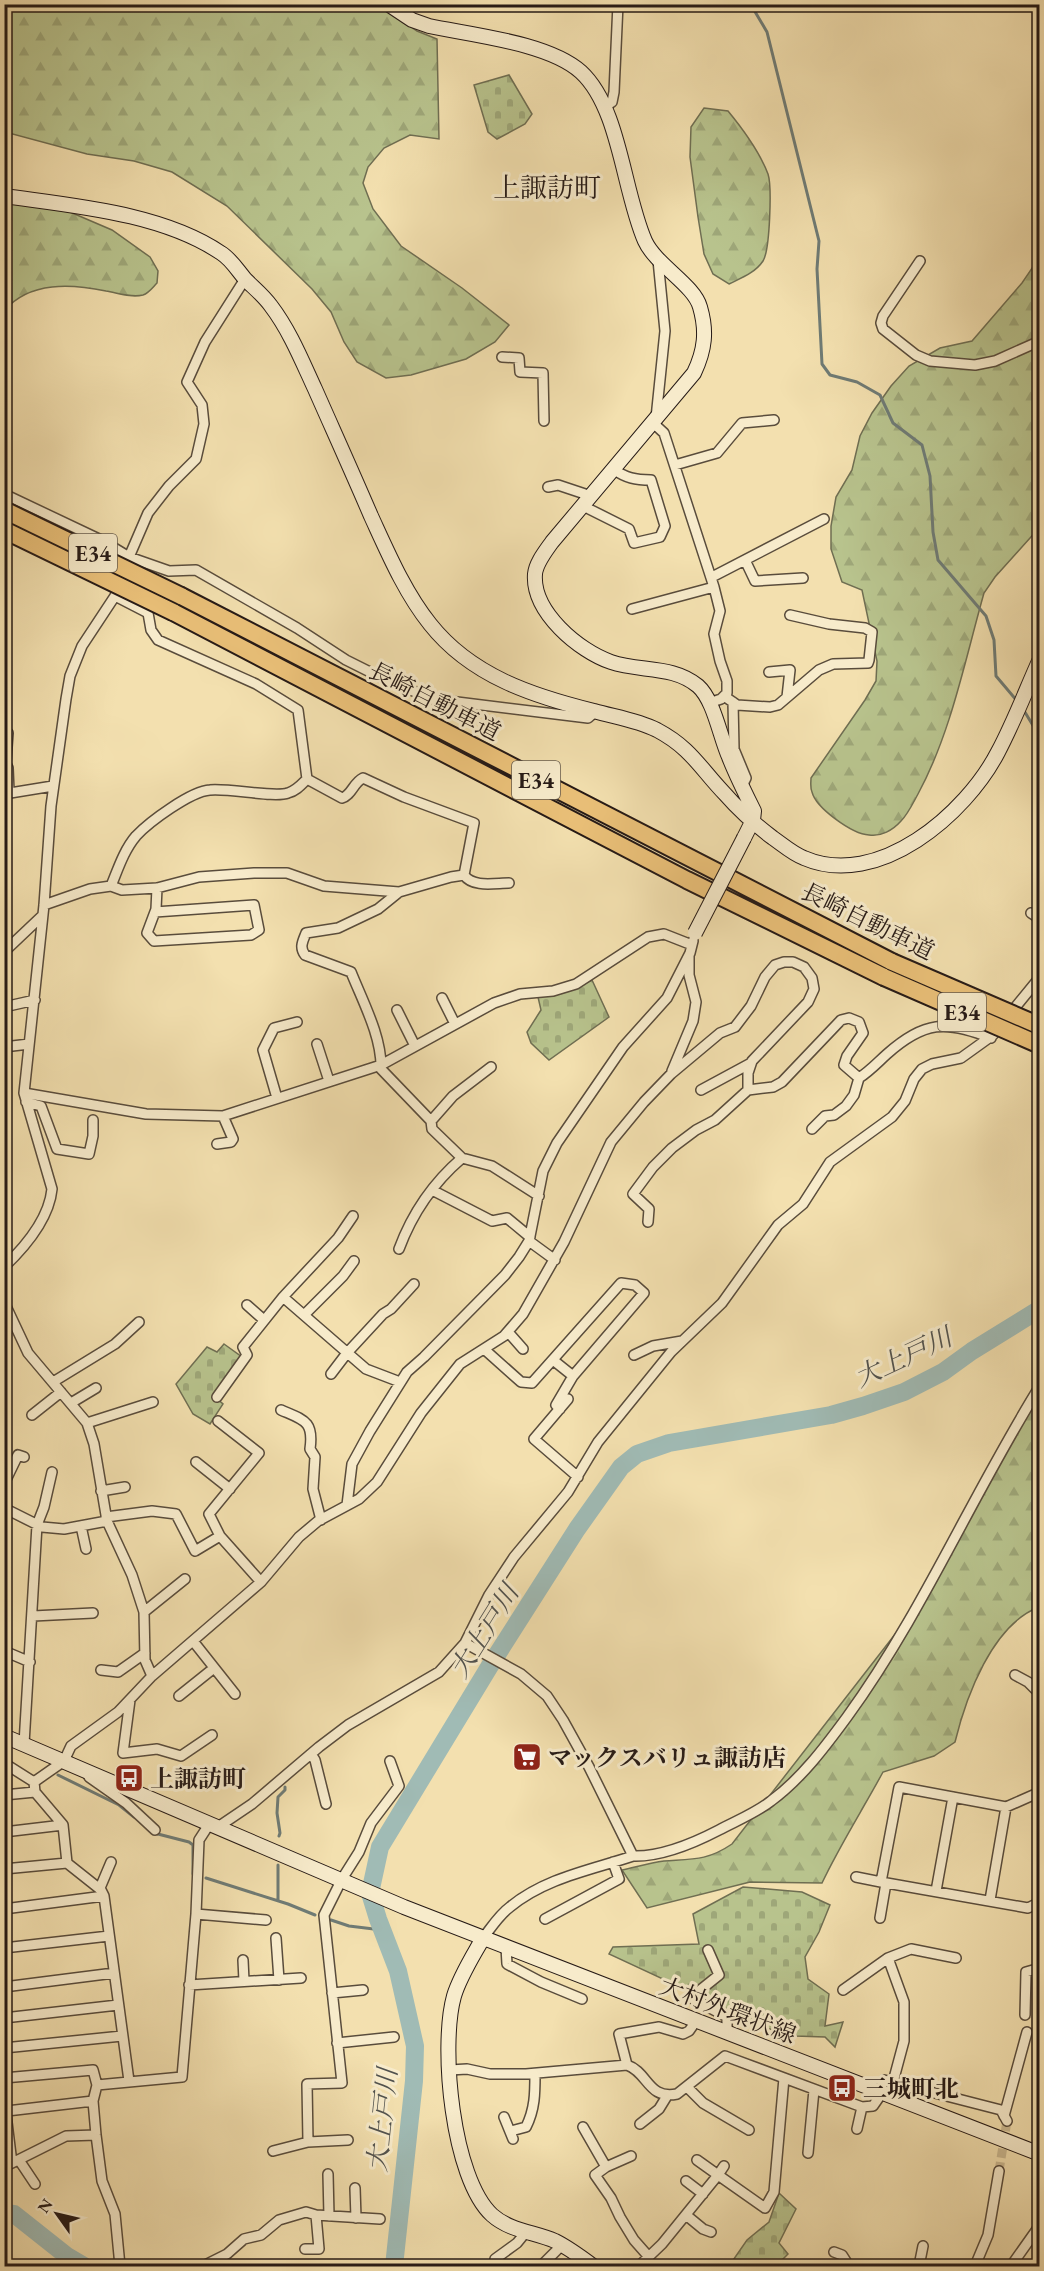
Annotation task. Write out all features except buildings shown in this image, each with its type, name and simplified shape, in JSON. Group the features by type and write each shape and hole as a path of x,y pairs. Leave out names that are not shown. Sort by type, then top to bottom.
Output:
{"highway":[{"name":"長崎自動車道","path":"4,510 181,596 892,962 1040,1026"},
{"name":"長崎自動車道","path":"4,530 173,612 687,880 884,977 1040,1045"}],"street":[{"path":"347,1505 352,1464 400,1382 407,1372 424,1358 506,1275 530,1239 543,1171 557,1143 623,1047 667,998 753,820 754,811 729,757 709,703 700,688 672,672 613,663 593,654 558,626 543,607 536,589 535,573 541,557 694,373 705,340 705,324 699,303 658,260 646,242 635,213 606,106 580,71 563,59 542,50 429,26 412,20 388,4"},
{"path":"606,106 612,102 614,92 618,4"},
{"path":"4,196 138,218 170,229 223,254 271,305 294,343 404,585 430,625 462,657 502,682 550,699 654,729 679,744 701,765 724,794 771,836 800,857 816,863 851,865 868,862 896,852 923,838 946,818 982,777 997,753 1040,659"},
{"path":"658,260 665,331 654,420 664,433 712,577 720,611 714,633 727,681 727,693 709,703"},
{"path":"920,261 883,316 881,323 883,329 916,355 930,361 975,366 995,361 1040,341"},
{"path":"4,1267 23,1249 51,1201 52,1189 25,1098 44,910 53,786 70,676 82,646 115,596 148,513 169,486 196,459 204,424 202,405 187,382 206,342 245,279"},
{"path":"502,357 519,357 520,372 543,373 544,421"},
{"path":"675,465 717,453 742,423 774,420"},
{"path":"548,487 558,485 587,501 629,529 634,543 660,537 665,526 651,480 624,477 613,469"},
{"path":"4,494 101,540 129,557 169,571 196,570 297,628 346,660 433,699 588,718 595,712"},
{"path":"712,577 824,519"},
{"path":"745,560 755,581 803,578"},
{"path":"632,609 714,587"},
{"path":"115,596 148,613 152,630 158,640 256,684 298,710 307,779"},
{"path":"724,696 737,705 770,707 778,705 819,670 833,664 868,663 872,632 865,628 829,624 790,615"},
{"path":"769,672 790,670 787,697"},
{"path":"733,702 734,749 746,778 742,786"},
{"path":"8,733 5,760 8,768 7,793 53,786"},
{"path":"307,779 342,798 347,797 363,778 404,797 474,823 464,875 467,880 474,883 508,883"},
{"path":"111,886 122,859 136,836 192,795 206,790 221,789 286,794 297,789 307,779"},
{"path":"4,952 44,910 90,889 111,886 122,890 157,888 199,878 254,873 287,873 324,886 399,892 464,875"},
{"path":"155,912 254,905 259,930 251,934 154,941 147,933 155,912 157,888"},
{"path":"399,892 378,909 338,928 306,933 302,942 302,951 306,955 351,972 375,1034 381,1069 431,1121 432,1129 462,1158 492,1166 539,1196"},
{"path":"25,1098 146,1114 223,1116 381,1065 494,1003 520,994 553,991 576,984 648,937 664,933 692,944"},
{"path":"672,1074 693,1021 696,1002 689,975 692,944"},
{"path":"4,1795 34,1787 64,1761 71,1746 118,1712 152,1676 261,1582 299,1537 321,1520 359,1499 377,1482 421,1413 460,1364 508,1332 523,1314 555,1260 611,1142 644,1102 672,1074 720,1033 735,1027 751,1006 765,977 774,965 793,962 804,967 812,978 814,989 808,1002 751,1063 701,1090"},
{"path":"97,2085 182,2077 196,1914 199,1840 214,1825 252,1804 348,1725 439,1672 465,1642 489,1595 514,1557 578,1477 598,1442 682,1341 722,1303 737,1285 778,1225 803,1204 830,1162 892,1116 905,1101 914,1079 922,1069 932,1064 961,1058 990,1038 1040,976"},
{"path":"442,998 455,1024"},
{"path":"4,1007 35,1000"},
{"path":"397,1010 415,1046"},
{"path":"648,1222 649,1209 633,1194 653,1167 672,1148 696,1130 715,1120 748,1090 773,1087 782,1082 841,1020 849,1018 859,1022 863,1033 847,1056 844,1065 859,1078"},
{"path":"277,1098 263,1050 274,1028 297,1022"},
{"path":"812,1129 825,1116 834,1115 846,1106 854,1095 859,1078 911,1035 928,1028 948,1025 970,1029 990,1038"},
{"path":"4,1047 29,1044"},
{"path":"318,1044 329,1081"},
{"path":"748,1090 748,1073 751,1063"},
{"path":"431,1121 453,1096 491,1066"},
{"path":"25,1098 41,1106 57,1149 89,1154 93,1136 93,1120"},
{"path":"217,1144 231,1142 233,1139 223,1116"},
{"path":"399,1249 420,1206 443,1174 462,1158"},
{"path":"432,1190 492,1221 507,1218 555,1260"},
{"path":"217,1396 247,1355 243,1347 283,1297 338,1238 353,1216"},
{"path":"304,1315 354,1261"},
{"path":"484,1349 521,1382 532,1383 621,1283 634,1285 644,1293 573,1376 556,1405 564,1422"},
{"path":"331,1374 347,1353 414,1284"},
{"path":"283,1297 366,1369 400,1382"},
{"path":"4,1302 28,1353 87,1423 94,1444 106,1519 132,1575 144,1612 145,1659 152,1676"},
{"path":"247,1305 264,1320"},
{"path":"53,1382 115,1344 138,1322"},
{"path":"508,1332 523,1349"},
{"path":"633,1355 653,1346 682,1341"},
{"path":"553,1359 573,1376"},
{"path":"593,2266 562,2245 513,2228 494,2217 480,2202 471,2185 453,2120 448,2020 455,1993 483,1938 508,1908 529,1893 550,1882 613,1862 633,1856 645,1857 707,1837 770,1802 789,1785 828,1743 895,1647 1007,1439 1040,1386"},
{"path":"71,1402 96,1388"},
{"path":"32,1415 61,1392"},
{"path":"568,1399 534,1439 578,1477"},
{"path":"87,1423 153,1402"},
{"path":"281,1410 310,1426 312,1434 310,1449 315,1457 313,1488 321,1520"},
{"path":"218,1422 259,1453 231,1490 209,1514 220,1536 261,1582"},
{"path":"4,1484 18,1455 24,1457"},
{"path":"196,1462 231,1490"},
{"path":"24,1744 37,1525 44,1507 51,1472"},
{"path":"101,1491 125,1487"},
{"path":"4,1508 42,1527 64,1529 152,1511 176,1514 195,1551 220,1536"},
{"path":"81,1526 86,1549"},
{"path":"144,1612 184,1579"},
{"path":"33,1616 93,1613"},
{"path":"193,1641 235,1694"},
{"path":"465,1642 521,1674 547,1696 564,1720 633,1856"},
{"path":"4,1651 30,1662"},
{"path":"101,1670 118,1672 145,1653"},
{"path":"178,1696 203,1683 214,1668"},
{"path":"1015,1675 1028,1682 1040,1694"},
{"path":"130,1699 123,1753 157,1749 181,1756 212,1735"},
{"path":"4,1736 345,1880"},
{"path":"310,1754 315,1761 326,1804"},
{"path":"64,1761 126,1803 155,1830"},
{"path":"308,2142 307,2084 342,2083 324,1915 345,1880 371,1823 399,1786 390,1761"},
{"path":"4,1763 34,1787 63,1825 67,1863 102,1892"},
{"path":"880,1918 899,1787 1006,1807 1040,1792"},
{"path":"936,1891 953,1797"},
{"path":"990,1900 1006,1807"},
{"path":"4,1832 63,1825"},
{"path":"111,1862 102,1892 129,2081"},
{"path":"545,1919 580,1893 619,1879 613,1862"},
{"path":"4,1869 67,1863"},
{"path":"856,1877 1028,1908 1040,1902"},
{"name":"大村外環状線","path":"345,1880 483,1938 696,2022 1040,2154"},
{"path":"4,1909 102,1892"},
{"path":"196,1914 266,1920"},
{"path":"4,1948 109,1936"},
{"path":"276,1938 279,1980"},
{"path":"506,1947 507,1964 541,1982 582,1999"},
{"path":"843,1990 888,1958 911,1949 956,1958"},
{"path":"708,1950 719,1975 699,1991 694,1999 727,2017 727,2033"},
{"path":"888,1958 904,2002 904,2040 893,2082"},
{"path":"243,1960 244,1981"},
{"path":"1026,2015 1026,1971 1040,1968"},
{"path":"4,1987 114,1973"},
{"path":"189,1985 300,1978"},
{"path":"332,1993 363,1990"},
{"path":"4,2018 118,2005"},
{"path":"627,2065 619,2034 659,2027 683,2034 689,2031 696,2022"},
{"path":"450,2070 467,2069 490,2074 535,2074 627,2065 634,2067 654,2090 667,2096 677,2094 725,2056 861,2107 873,2106 884,2080 1001,2110 1006,2118 1027,2032"},
{"path":"4,2048 122,2036"},
{"path":"337,2043 394,2037"},
{"path":"4,2078 93,2070 97,2085 93,2101 102,2181 115,2214 120,2266"},
{"path":"504,2116 512,2135 526,2127 535,2102 535,2074"},
{"path":"697,2160 765,2208 774,2192 784,2078"},
{"path":"687,2086 703,2103 749,2130"},
{"path":"808,2153 814,2090"},
{"path":"640,2124 659,2109 667,2096"},
{"path":"4,2098 12,2163 35,2184"},
{"path":"6,2115 93,2101"},
{"path":"857,2130 861,2107"},
{"path":"584,2126 606,2167"},
{"path":"12,2163 66,2136 96,2135"},
{"path":"273,2151 308,2142 348,2140"},
{"path":"631,2156 606,2167 596,2175 634,2240 649,2257"},
{"path":"639,2266 662,2244 724,2166"},
{"path":"975,2266 988,2235 999,2171"},
{"path":"328,2174 329,2216"},
{"path":"686,2181 703,2194"},
{"path":"355,2188 356,2218"},
{"path":"203,2266 227,2254 244,2240 261,2235 279,2220 306,2212 316,2215 380,2219"},
{"path":"305,2249 319,2249 316,2215"},
{"path":"686,2215 703,2229 711,2232"},
{"path":"1011,2266 1040,2225"},
{"path":"494,2266 495,2259 526,2232"},
{"path":"541,2266 562,2245"},
{"path":"919,2266 923,2246"},
{"path":"834,2252 842,2255 849,2266"}],"green space":[{"path":"5,5 380,5 417,31 437,39 439,139 410,135 384,148 368,167 363,183 373,209 401,246 462,288 509,325 495,342 466,359 411,375 386,378 357,362 344,342 331,312 312,289 227,206 172,172 134,161 87,154 5,132"},
{"path":"509,75 532,114 525,124 497,139 488,132 474,85"},
{"path":"704,108 728,111 756,149 765,166 769,181 769,232 763,261 752,272 729,284 713,274 704,254 698,217 690,157 691,127"},
{"path":"5,198 70,212 112,230 150,257 158,271 157,283 147,293 138,296 66,286 39,289 15,301 5,310"},
{"path":"1039,258 1039,528 995,577 984,593 940,746 930,771 910,808 904,818 891,830 878,835 862,834 827,812 811,790 811,778 876,681 877,661 862,590 842,582 831,549 831,526 836,497 852,470 860,436 872,413 891,386 909,366 940,348 972,341 1022,283"},
{"path":"592,980 609,1017 549,1060 531,1043 527,1032 541,1010 538,997 571,990"},
{"path":"224,1344 242,1357 214,1396 223,1404 210,1424 193,1414 176,1384 207,1347 217,1352"},
{"path":"1039,1376 1039,1607 1022,1616 995,1646 974,1684 955,1742 934,1756 883,1772 822,1883 750,1882 647,1908 622,1870 659,1862 707,1856 732,1844 931,1588 1013,1432"},
{"path":"743,1887 802,1892 830,1905 805,1957 808,1979 829,1994 825,2026 843,2022 835,2047 825,2037 795,2036 738,2020 734,2012 609,1954 613,1947 699,1944 693,1914"},
{"path":"779,2193 796,2209 779,2243 788,2254 776,2266 729,2266 747,2240 769,2222"}],"waterway":[{"path":"747,4 754,10 767,32 819,241 817,269 822,364 830,375 857,382 880,395 893,423 922,445 930,476 933,532 938,560 986,616 994,640 996,676 1018,702"},
{"path":"1023,709 1040,737"},
{"name":"大上戸川","path":"394,2266 414,2081 415,2046 398,1971 370,1893 380,1847 491,1664 577,1529 621,1467 637,1454 669,1443 831,1415 904,1392 943,1372 972,1351 1040,1309"},
{"path":"58,1775 119,1805 134,1817"},
{"path":"279,1836 278,1797 285,1787"},
{"path":"154,1833 193,1845 193,1874"},
{"path":"278,1865 278,1900"},
{"path":"206,1878 315,1915"},
{"path":"331,1920 349,1926 382,1930"},
{"path":"4,2213 14,2214 67,2256 84,2266"}],"tunnel":[{"path":"999,2171 1007,2121"}],"place":[{"name":"マックスバリュ諏訪店","path":"527,1757"},
{"name":"上諏訪町","path":"129,1778"},
{"name":"三城町北","path":"842,2088"}],"district":[{"name":"上諏訪町","path":"547,187"}]}
